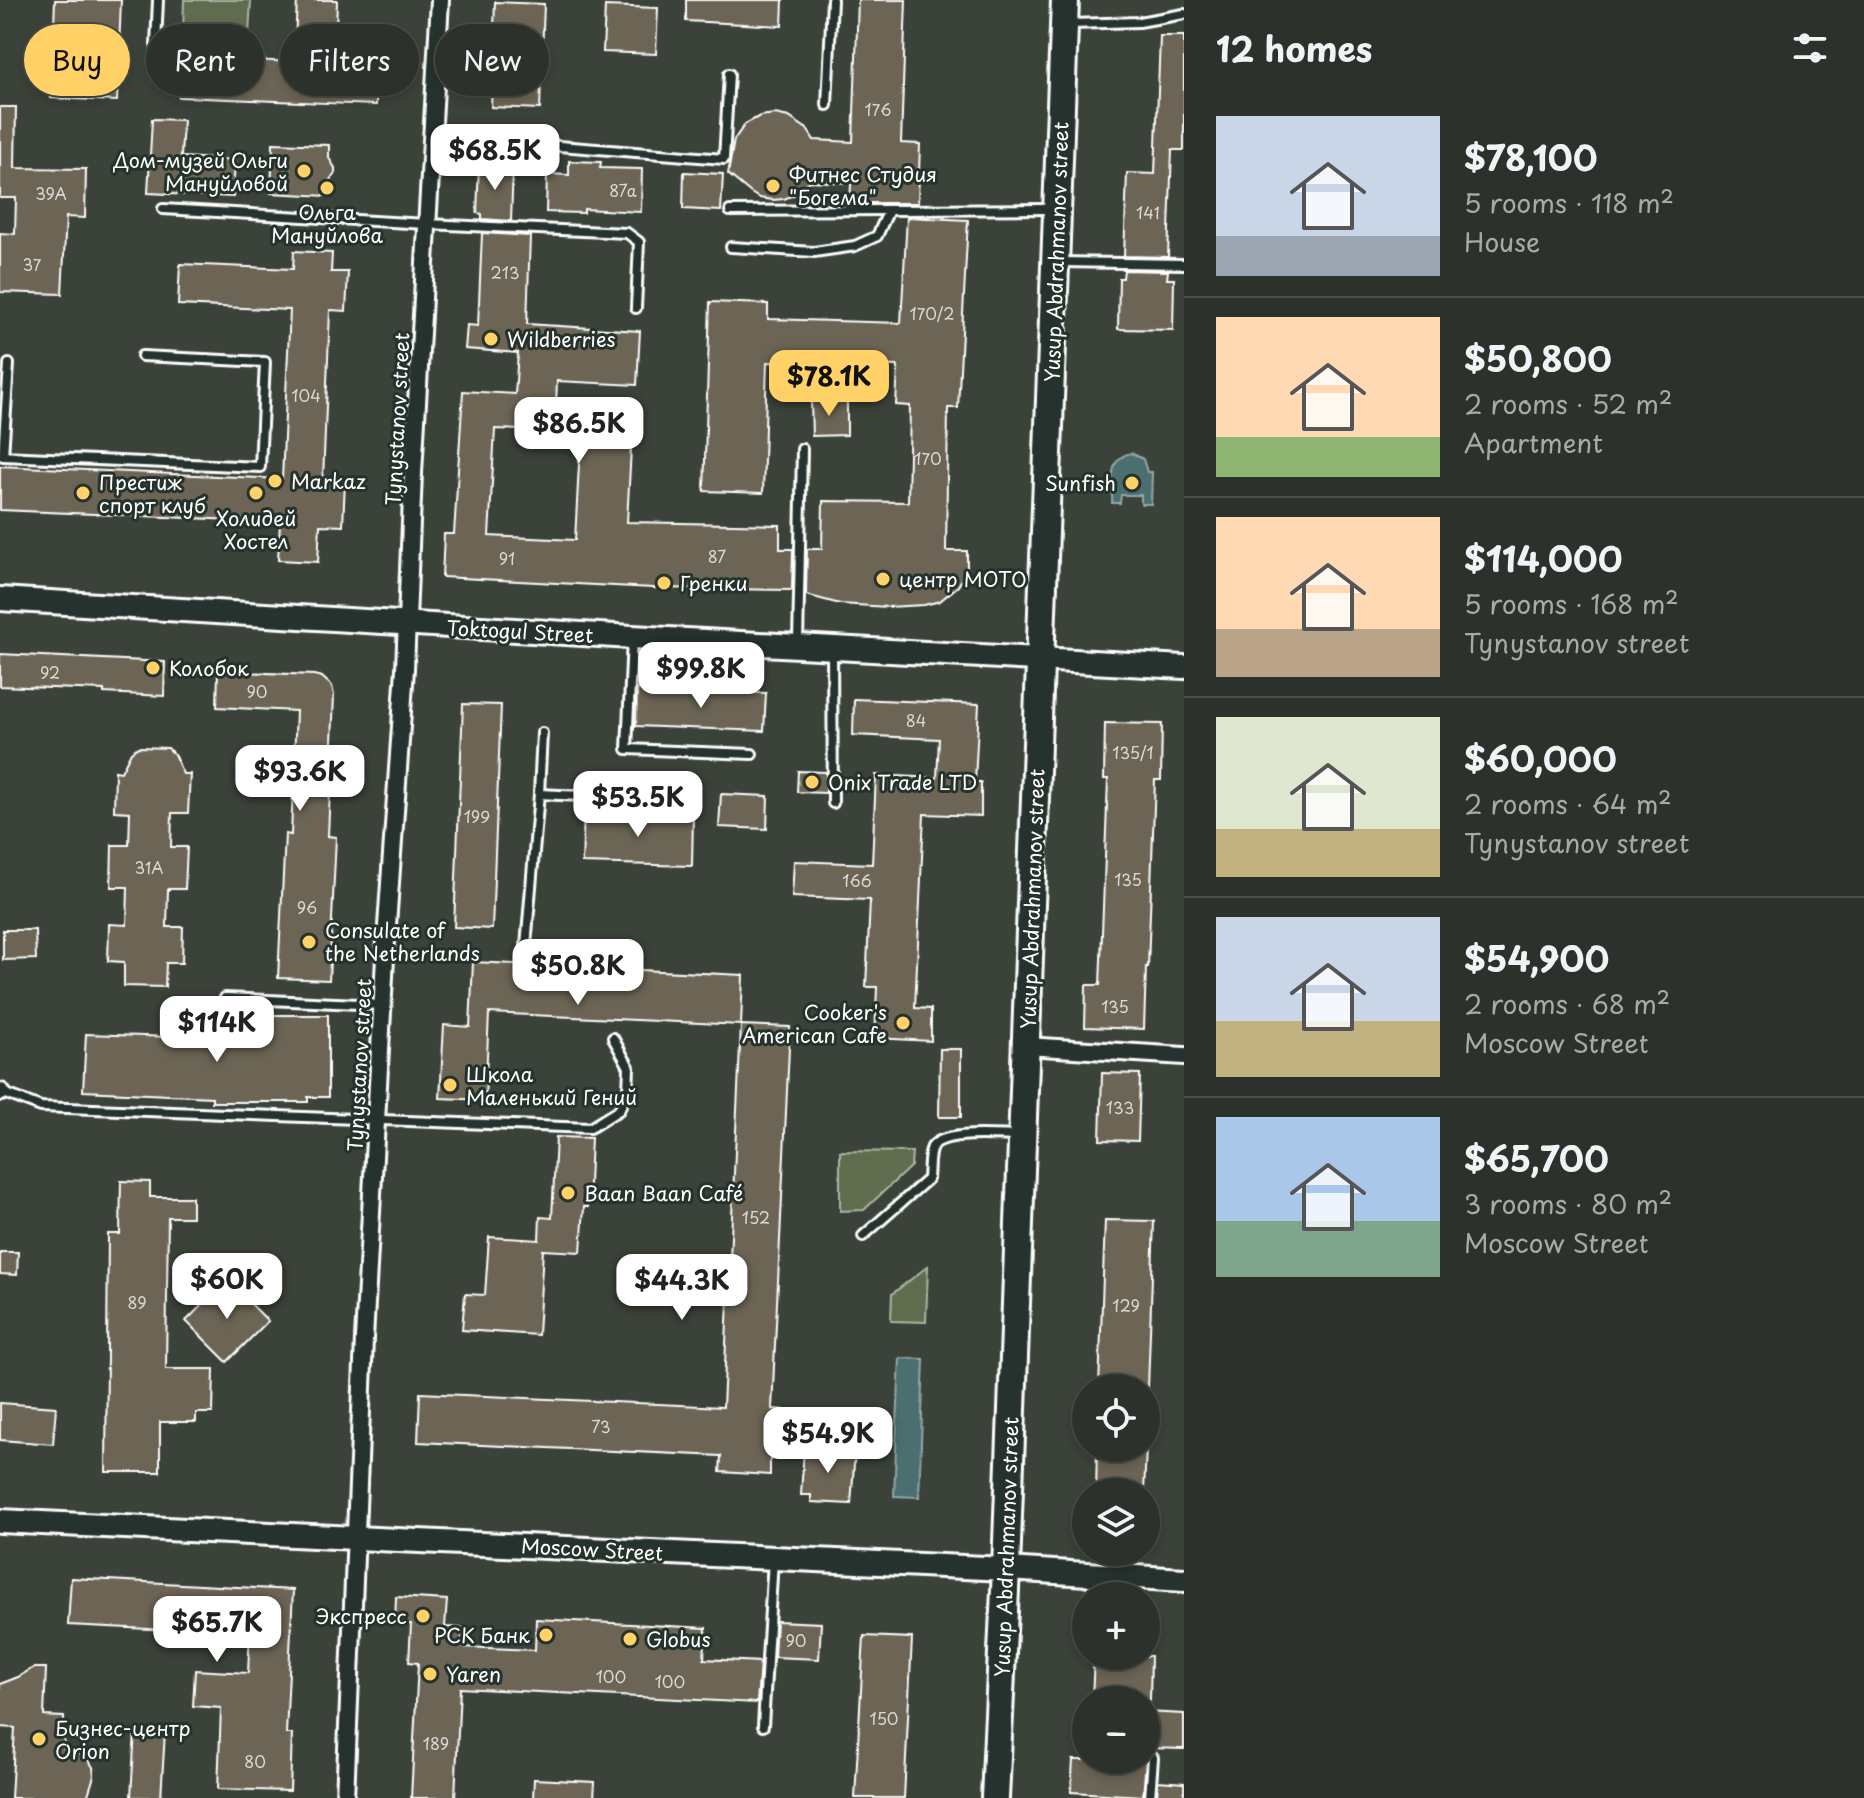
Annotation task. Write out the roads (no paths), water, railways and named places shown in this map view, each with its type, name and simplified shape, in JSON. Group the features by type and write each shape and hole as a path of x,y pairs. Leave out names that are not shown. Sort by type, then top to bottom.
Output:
{"main road":[{"name":"Yusup Abdrahmanov street","path":"995,1798 1065,12"},
{"name":"Toktogul Street","path":"0,599 1184,667"},
{"name":"Moscow Street","path":"0,1521 1184,1580"}],"street":[{"name":"Tynystanov street","path":"345,1798 363,1355 407,624 440,0"},
{"path":"1026,1046 1184,1056"}],"lane":[{"path":"157,24 158,0"},
{"path":"827,105 832,0"},
{"path":"1065,12 1139,22 1184,14"},
{"path":"432,136 724,159 729,74"},
{"path":"163,209 627,233 639,242 636,308"},
{"path":"730,211 1057,209"},
{"path":"731,247 814,252 855,246 877,236 889,210"},
{"path":"1055,262 1184,264"},
{"path":"9,364 3,456 260,467 265,362 142,356"},
{"path":"798,647 802,449"},
{"path":"632,637 627,749 752,754"},
{"path":"831,649 833,803"},
{"path":"526,946 542,733"},
{"path":"539,794 688,801"},
{"path":"225,998 382,1005"},
{"path":"1,1092 41,1107 590,1128 619,1110 628,1091 629,1067 613,1038"},
{"path":"863,1236 928,1179 931,1149 940,1139 974,1135 1023,1136"},
{"path":"763,1726 773,1558"},
{"path":"1150,1798 1152,1774"}],"water":[{"name":"Sunfish","path":"1131,453 1143,459 1147,472 1152,472 1151,504 1141,504 1141,495 1121,495 1120,503 1112,503 1115,466 1118,460"},
{"path":"900,1358 924,1359 919,1497 894,1496"}],"place":[{"name":"Дом-музей Ольги Мануйловой","path":"304,171"},
{"name":"Фитнес Студия \"Богема\"","path":"773,186"},
{"name":"Ольга Мануйлова","path":"327,188"},
{"name":"Wildberries","path":"491,339"},
{"name":"Markaz","path":"275,481"},
{"name":"Sunfish","path":"1132,483"},
{"name":"Престиж спорт клуб","path":"83,493"},
{"name":"Холидей Хостел","path":"256,493"},
{"name":"центр МОТО","path":"883,579"},
{"name":"Гренки","path":"664,583"},
{"name":"Колобок","path":"153,668"},
{"name":"Onix Trade LTD","path":"812,782"},
{"name":"Consulate of the Netherlands","path":"309,942"},
{"name":"Cooker's American Cafe","path":"903,1023"},
{"name":"Школа Маленький Гений","path":"450,1085"},
{"name":"Baan Baan Café","path":"568,1193"},
{"name":"Экспресс","path":"423,1616"},
{"name":"РСК Банк","path":"546,1635"},
{"name":"Globus","path":"630,1639"},
{"name":"Yaren","path":"430,1674"},
{"name":"Бизнес-центр Orion","path":"39,1739"}]}
